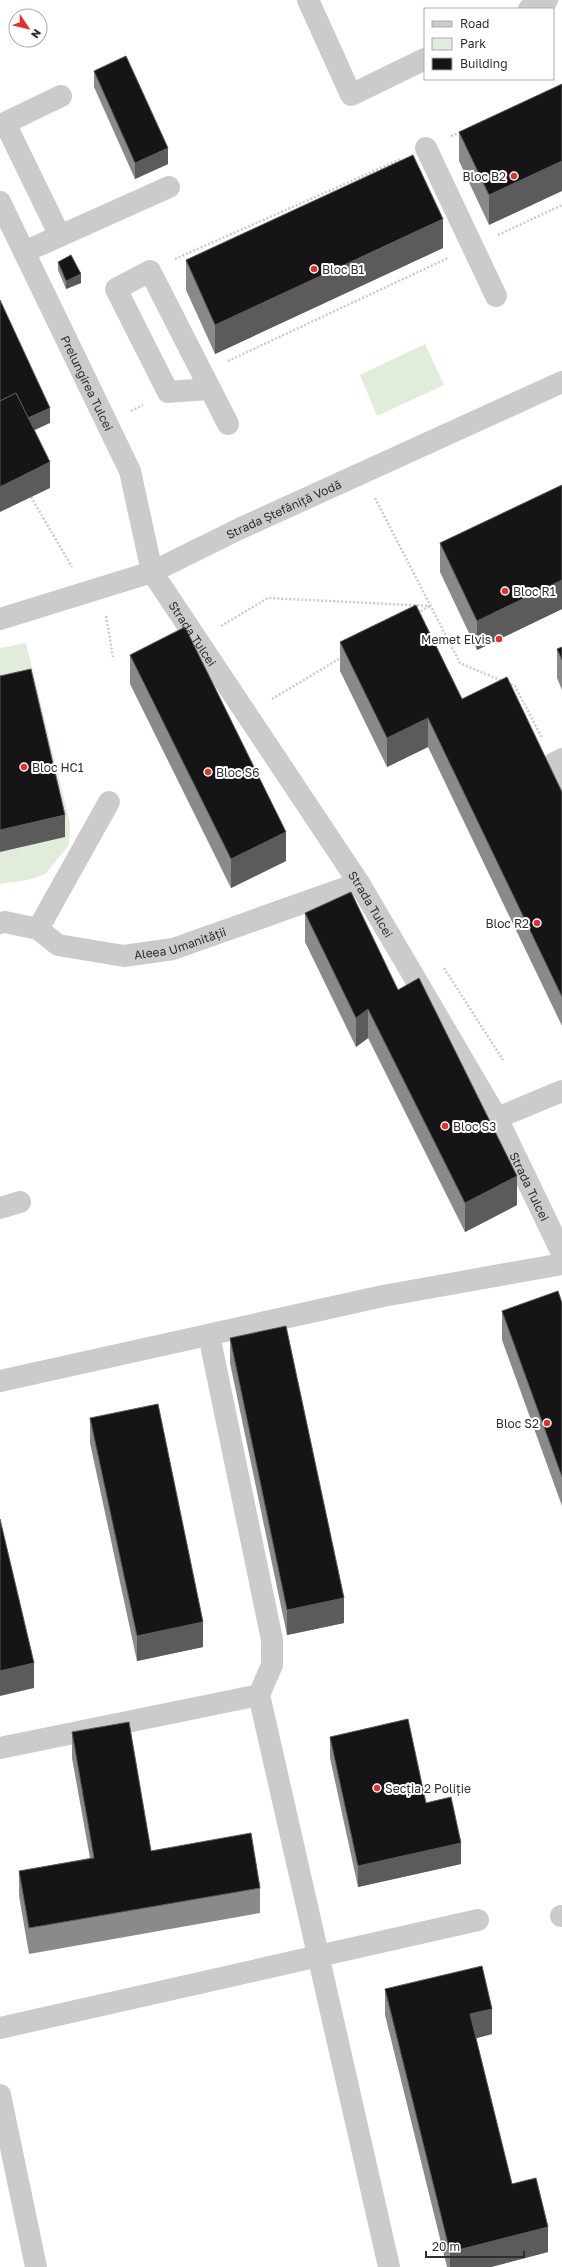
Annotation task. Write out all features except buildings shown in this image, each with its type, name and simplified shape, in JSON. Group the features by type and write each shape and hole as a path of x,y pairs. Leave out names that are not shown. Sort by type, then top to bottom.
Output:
{"street":[{"path":"308,0 351,95 424,59"},
{"path":"531,8 547,0"},
{"path":"60,236 5,123 61,96"},
{"path":"426,148 496,296"},
{"path":"24,252 169,187"},
{"name":"Prelungirea Tulcei","path":"0,202 130,471 152,572"},
{"path":"206,381 168,392 116,289 150,271 228,424"},
{"name":"Strada Ștefăniță Vodă","path":"0,619 152,572 246,526 562,382"},
{"name":"Strada Tulcei","path":"152,572 359,882 497,1118 562,1253"},
{"path":"38,929 109,802"},
{"name":"Aleea Umanității","path":"0,923 5,922 38,929 58,945 124,956 173,948 359,882"},
{"path":"497,1118 562,1091"},
{"path":"0,1381 383,1296 562,1264"},
{"path":"209,1335 272,1640 272,1665 259,1695 389,2267"},
{"path":"0,1748 259,1695"},
{"path":"0,2028 478,1920"},
{"path":"0,2095 36,2267"}],"path":[{"path":"150,271 462,132"},
{"path":"206,381 472,247 562,205"},
{"path":"106,419 121,416 168,392"},
{"path":"374,496 460,663 515,686 559,767"},
{"path":"31,497 73,569"},
{"path":"220,626 268,598 431,606"},
{"path":"411,617 431,606"},
{"path":"105,614 113,657"},
{"path":"272,699 345,656"}],"green space":[{"path":"425,344 444,385 377,416 360,375"},
{"path":"26,643 70,823 69,845 45,874 28,880 0,884 0,852 65,836 0,697 0,648"}],"place":[{"name":"Bloc B2","path":"514,176"},
{"name":"Bloc B1","path":"314,269"},
{"name":"Bloc R1","path":"505,591"},
{"name":"Memet Elvis","path":"499,639"},
{"name":"Bloc HC1","path":"24,767"},
{"name":"Bloc S6","path":"208,772"},
{"name":"Bloc R2","path":"537,923"},
{"name":"Bloc S3","path":"445,1126"},
{"name":"Bloc S2","path":"547,1423"},
{"name":"Secția 2 Poliție","path":"377,1788"}]}
